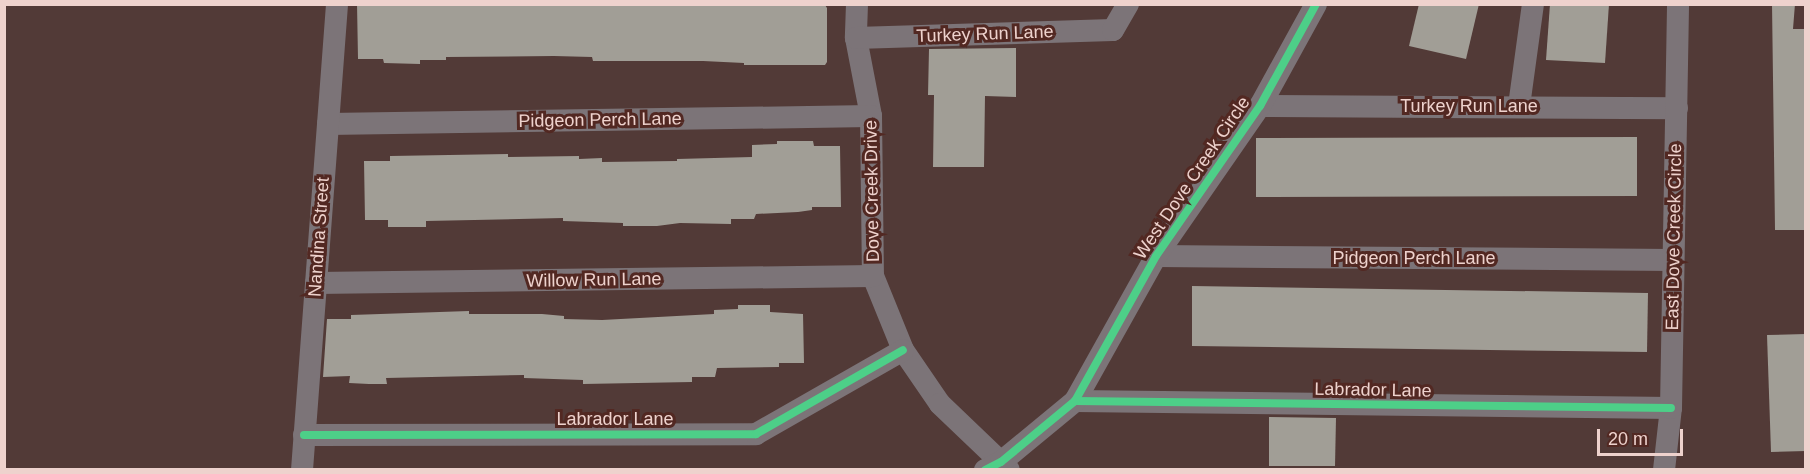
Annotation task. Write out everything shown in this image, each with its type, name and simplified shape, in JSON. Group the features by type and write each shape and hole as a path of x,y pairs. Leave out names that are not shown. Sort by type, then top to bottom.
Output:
{"street":[{"name":"Nandina Street","path":"302,470 337,4"},
{"name":"Dove Creek Drive","path":"856,4 856,38 872,116 873,276 903,350 940,404 998,467"},
{"name":"Turkey Run Lane","path":"856,38 1113,30 1128,4"},
{"name":"West Dove Creek Circle","path":"998,467 1075,401 1156,256 1260,106 1316,4"},
{"path":"1520,106 1533,4"},
{"name":"East Dove Creek Circle","path":"1664,470 1671,408 1678,4"},
{"name":"Turkey Run Lane","path":"1260,106 1677,108"},
{"name":"Pidgeon Perch Lane","path":"328,124 872,116"},
{"name":"Pidgeon Perch Lane","path":"1156,256 1672,260"},
{"name":"Willow Run Lane","path":"315,283 873,276"},
{"name":"Labrador Lane","path":"304,435 756,434 903,350"},
{"name":"Labrador Lane","path":"1075,401 1671,408"}],"building":[{"path":"357,4 825,5 827,8 827,62 825,65 744,65 744,63 703,61 593,61 592,57 554,56 446,57 446,60 420,60 420,64 384,63 383,59 358,59"},
{"path":"1419,4 1479,4 1466,59 1409,46"},
{"path":"1550,4 1609,4 1605,63 1546,60"},
{"path":"1772,4 1795,4 1793,29 1806,29 1806,230 1775,230"},
{"path":"1016,48 1016,97 985,96 984,167 933,167 934,95 928,95 929,49"},
{"path":"1637,137 1637,196 1256,197 1256,138"},
{"path":"777,141 813,141 814,146 840,146 841,207 812,207 812,210 798,212 756,214 754,219 731,219 731,224 680,223 623,226 623,223 563,221 563,218 426,221 426,227 388,227 388,220 365,220 364,161 390,161 390,156 508,154 508,157 579,156 579,159 602,158 602,162 677,161 677,159 752,157 752,145 777,144"},
{"path":"1192,286 1648,293 1647,352 1192,346"},
{"path":"738,305 770,305 770,312 803,314 804,363 779,363 779,367 717,368 715,377 692,377 692,382 583,384 583,380 524,378 524,375 386,378 387,384 369,384 349,383 350,376 323,377 327,319 351,319 351,315 469,311 469,314 542,314 564,316 564,319 602,320 714,314 714,310 738,309"},
{"path":"1806,334 1806,451 1771,452 1767,335"},
{"path":"1269,417 1336,418 1335,466 1269,466"}],"cycle path":[{"path":"985,470 1001,462 1075,401 1156,256 1260,106 1316,4"},
{"path":"304,435 756,434 903,350"},
{"path":"1075,401 1671,408"}]}
